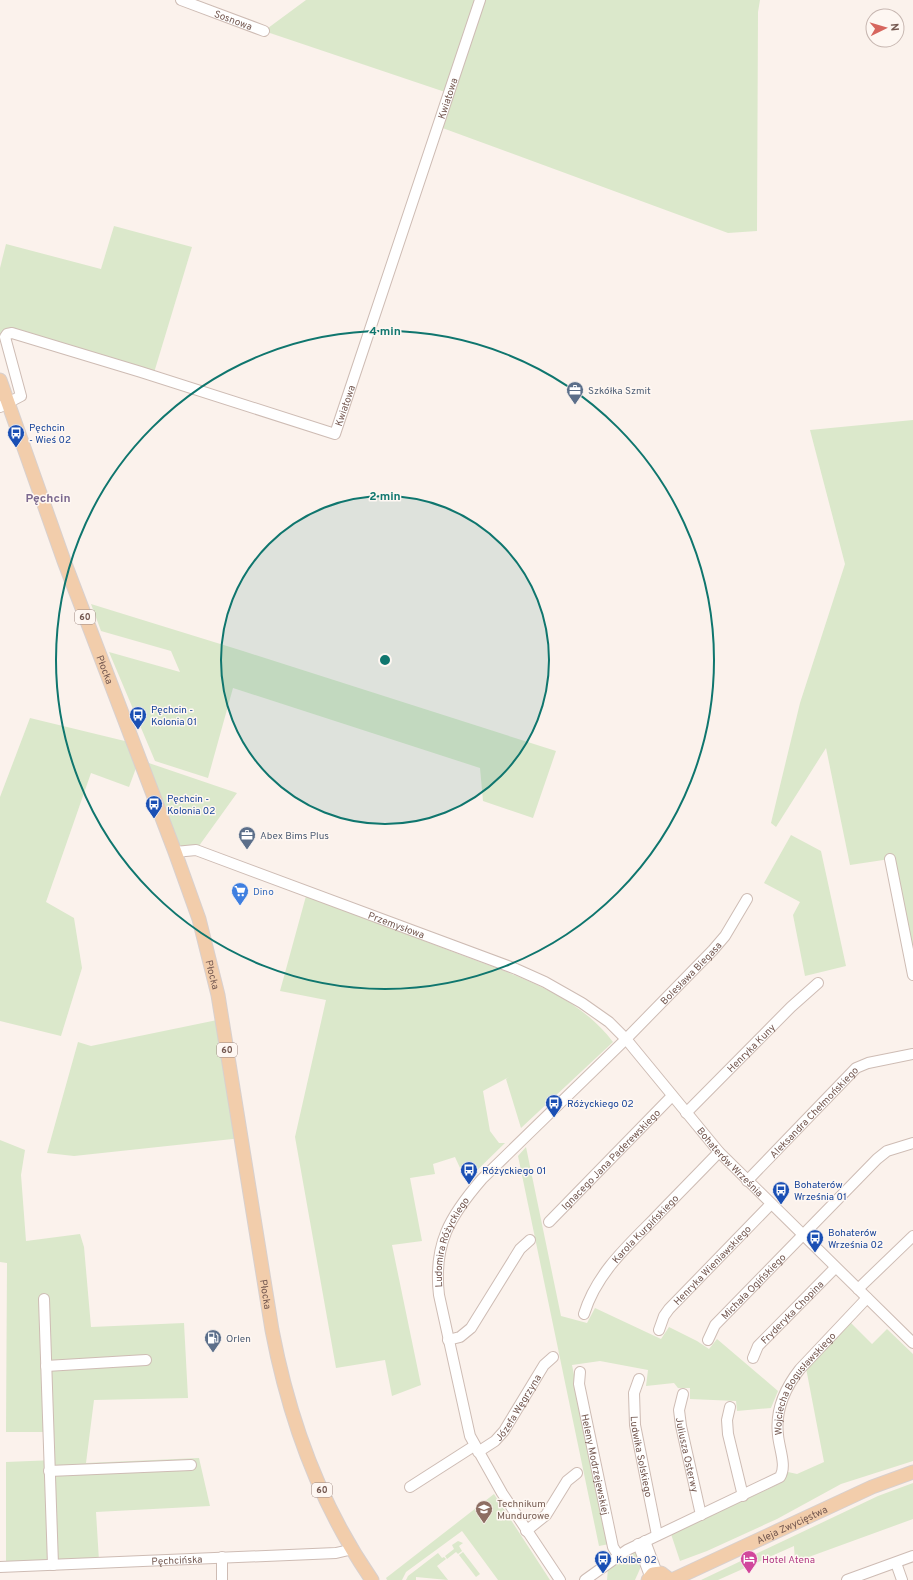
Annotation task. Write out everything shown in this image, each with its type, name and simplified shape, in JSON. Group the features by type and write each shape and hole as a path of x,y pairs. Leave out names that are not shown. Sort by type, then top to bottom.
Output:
{"main road":[{"name":"Płocka","path":"0,380 4,405 175,852 199,920 218,995 281,1376 296,1428 328,1504 372,1580"},
{"name":"Aleja Zwycięstwa","path":"671,1580 872,1487 913,1472"},
{"path":"652,1577 665,1574 671,1580"}],"street":[{"name":"Sosnowa","path":"181,0 264,31"},
{"name":"Kwiatowa","path":"4,405 21,396 5,337 7,334 12,333 147,374 334,434 480,0"},
{"name":"Przemysłowa","path":"175,852 196,850 516,969 551,985 582,1003 609,1022 626,1039"},
{"path":"890,859 913,975"},
{"name":"Bolesława Biegasa","path":"626,1039 713,950 725,936 747,899"},
{"name":"Henryka Kuny","path":"686,1113 791,1007 818,983"},
{"name":"Bohaterów Września","path":"626,1039 719,1152 913,1343"},
{"name":"Ludomira Różyckiego","path":"560,1580 526,1531 476,1449 466,1424 439,1295 437,1277 438,1258 442,1242 459,1208 482,1179 626,1039"},
{"name":"Aleksandra Chełmońskiego","path":"747,1181 856,1068 868,1063 913,1054"},
{"name":"Ignacego Jana Paderewskiego","path":"549,1222 672,1096"},
{"name":"Michała Ogińskiego","path":"708,1340 715,1325 877,1159 887,1151 913,1143"},
{"name":"Karola Kurpińskiego","path":"584,1314 588,1299 601,1277 616,1257 719,1152"},
{"name":"Henryka Wieniawskiego","path":"659,1330 664,1316 669,1308 771,1204"},
{"path":"858,1289 913,1236"},
{"path":"448,1340 460,1337 471,1328 520,1249 530,1240"},
{"name":"Fryderyka Chopina","path":"753,1358 758,1346 836,1268"},
{"name":"Wojciecha Bogusławskiego","path":"585,1580 618,1555 641,1542 776,1481 782,1474 777,1421 784,1394 791,1380 800,1369 867,1298"},
{"path":"44,1299 53,1564"},
{"name":"Józefa Węgrzyna","path":"410,1487 476,1449 495,1441 504,1431 544,1365 553,1357"},
{"path":"46,1366 146,1360"},
{"name":"Heleny Modrzejewskiej","path":"580,1372 578,1384 613,1547 618,1555"},
{"name":"Ludwika Solskiego","path":"640,1379 634,1393 635,1425 657,1535"},
{"name":"Juliusza Osterwy","path":"683,1394 679,1410 681,1426 701,1516"},
{"path":"730,1407 727,1420 728,1434 743,1496"},
{"path":"49,1471 191,1465"},
{"path":"526,1531 546,1515 567,1481 577,1473"},
{"path":"641,1542 652,1577"},
{"name":"Pęchcińska","path":"0,1567 336,1553 353,1549"},
{"path":"847,1580 913,1556"},
{"path":"222,1557 222,1580"},
{"path":"896,1563 902,1580"}],"green space":[{"path":"306,0 760,0 758,12 757,231 728,233 437,126 448,93 264,31"},
{"path":"114,226 192,247 153,376 12,333 5,337 0,337 0,268 6,244 101,269"},
{"path":"913,420 913,975 890,859 850,865 826,748 776,827 771,823 800,703 845,564 810,430"},
{"path":"91,604 556,751 533,818 483,801 480,768 233,688 208,778 155,761 109,652 180,672 171,651 101,631"},
{"path":"30,718 133,743 140,760 237,793 196,850 175,852 139,760 129,787 91,773 46,902 74,918 82,968 61,1036 0,1021 0,797"},
{"path":"791,835 821,851 846,966 805,976 793,915 800,902 764,883"},
{"path":"306,896 538,985 579,1009 597,1024 613,1042 521,1128 506,1079 509,1077 483,1091 490,1131 499,1143 505,1143 466,1181 455,1157 433,1164 435,1174 410,1178 422,1241 392,1245 421,1385 392,1396 385,1360 336,1368 295,1137 326,1000 280,991"},
{"path":"222,1019 242,1138 74,1156 47,1153 78,1042 91,1046"},
{"path":"0,1140 25,1150 21,1175 26,1241 80,1234 84,1247 91,1327 184,1323 188,1398 94,1400 86,1463 199,1458 210,1506 96,1512 99,1561 6,1567 6,1462 55,1460 54,1432 6,1432 7,1263 0,1262"},
{"path":"526,1147 561,1316 587,1323 595,1308 661,1339 669,1327 697,1341 709,1349 717,1339 778,1391 771,1408 737,1411 736,1401 690,1399 690,1388 678,1388 674,1383 646,1386 648,1370 600,1361 572,1365 609,1544 599,1546 518,1156"},
{"path":"850,1322 872,1344 887,1329 913,1354 913,1461 841,1484 777,1519 707,1551 680,1561 671,1534 783,1482 788,1472 797,1474 824,1462 806,1368"},
{"path":"913,1483 913,1519 795,1562 794,1546 718,1580 701,1580 878,1496"},
{"name":"Technikum Mundurowe","path":"494,1494 550,1580 498,1580 462,1531 406,1572 402,1580 387,1580 386,1578"},
{"path":"458,1541 463,1543 459,1546 462,1551 458,1554 456,1552 447,1559 445,1556 454,1549 452,1545"},
{"path":"463,1552 480,1574 476,1577 459,1555"},
{"path":"633,1552 637,1553 643,1562 635,1580 607,1580 608,1568"},
{"path":"438,1553 442,1558 444,1557 446,1559 437,1566 448,1580 416,1577 416,1580 406,1580 408,1576"}],"place":[{"name":"Szkółka Szmit","path":"575,405"},
{"name":"Pęchcin - Wieś 02","path":"16,448"},
{"name":"Pęchcin - Kolonia 01","path":"138,730"},
{"name":"Pęchcin - Kolonia 02","path":"154,819"},
{"name":"Abex Bims Plus","path":"247,850"},
{"name":"Dino","path":"240,906"},
{"name":"Różyckiego 02","path":"554,1118"},
{"name":"Różyckiego 01","path":"469,1185"},
{"name":"Bohaterów Września 01","path":"781,1205"},
{"name":"Bohaterów Września 02","path":"815,1253"},
{"name":"Orlen","path":"213,1353"},
{"name":"Technikum Mundurowe","path":"484,1524"},
{"name":"Kolbe 02","path":"603,1574"},
{"name":"Hotel Atena","path":"749,1574"}],"district":[{"name":"Pęchcin","path":"48,498"}]}
